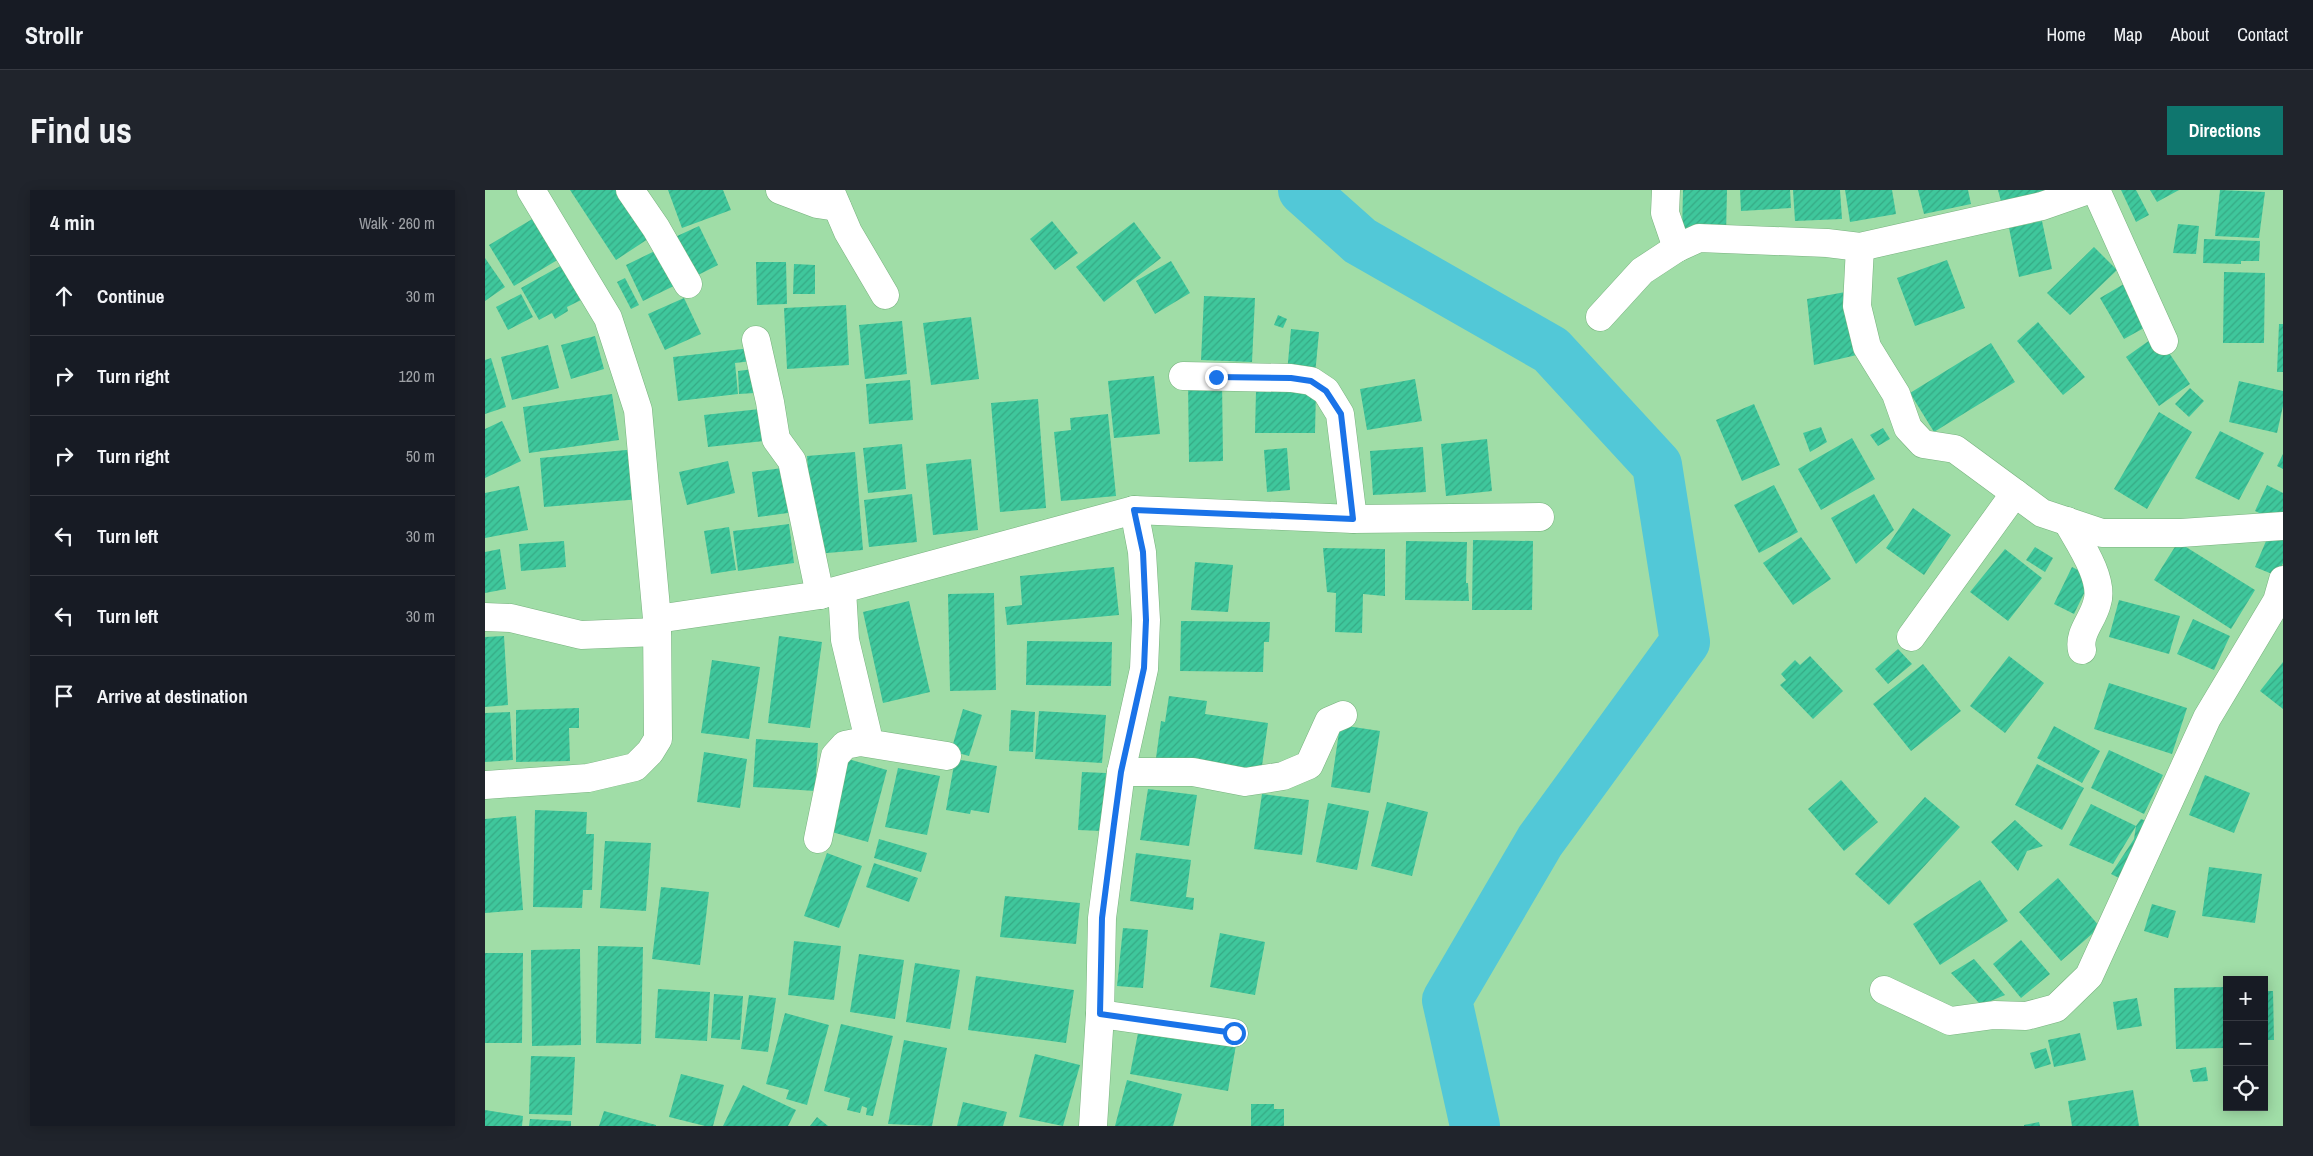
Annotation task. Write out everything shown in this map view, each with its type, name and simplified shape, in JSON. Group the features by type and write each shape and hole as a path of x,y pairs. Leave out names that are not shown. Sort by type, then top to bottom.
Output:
{"street":[{"path":"485,785 588,778 635,766 650,752 658,739 657,625 638,410 609,318 531,190"},
{"path":"631,190 656,228 688,284"},
{"path":"780,190 817,204 833,198 848,232 885,295"},
{"path":"1666,190 1665,213 1677,248"},
{"path":"1600,317 1642,271 1677,248 1699,238 1827,242 1860,247 2042,206 2088,190"},
{"path":"2096,190 2164,341"},
{"path":"1860,247 1857,306 1867,347 1896,394 1908,428 1923,444 1955,449 2042,513 2102,533 2181,533 2283,526"},
{"path":"756,340 771,402 776,439 792,461 845,640 867,732 860,742"},
{"path":"1183,376 1291,378 1311,381 1326,391 1341,414 1353,519"},
{"path":"1911,637 2015,493"},
{"path":"485,617 511,618 581,635 657,625 831,592 1134,510 1353,519 1540,517"},
{"path":"1093,1126 1100,1014 1102,918 1121,772 1144,668 1146,620 1143,552 1134,510"},
{"path":"2067,521 2097,579 2098,602 2080,641 2082,650"},
{"path":"1885,990 1950,1021 1994,1015 2026,1016 2056,1008 2089,976 2207,718 2277,601 2283,580"},
{"path":"1121,772 1193,772 1245,782 1283,776 1309,765 1329,721 1343,715"},
{"path":"818,839 835,756 845,745 860,742 947,756"},
{"path":"1100,1014 1234,1033"}],"building":[{"path":"570,190 624,190 654,235 616,260"},
{"path":"668,190 723,190 731,210 682,228"},
{"path":"1683,190 1727,190 1726,235 1682,234"},
{"path":"1740,190 1790,190 1791,208 1741,211"},
{"path":"1793,190 1840,190 1842,219 1795,221"},
{"path":"1845,190 1892,190 1896,214 1850,222"},
{"path":"1918,190 1968,190 1971,204 1924,214"},
{"path":"1998,190 2056,190 2003,209"},
{"path":"2121,190 2136,190 2149,215 2136,222"},
{"path":"2150,190 2179,190 2157,202"},
{"path":"2220,190 2265,192 2259,238 2215,236"},
{"path":"534,218 559,259 514,286 489,245"},
{"path":"1052,221 1078,253 1055,270 1030,239"},
{"path":"2042,221 2052,269 2019,277 2009,228"},
{"path":"1134,222 1161,258 1104,302 1076,267"},
{"path":"2178,224 2199,226 2196,254 2173,253"},
{"path":"699,226 718,265 694,277 675,237"},
{"path":"2204,239 2260,241 2259,261 2241,261 2241,264 2203,263"},
{"path":"663,247 680,283 643,301 626,265"},
{"path":"2094,247 2117,270 2070,315 2047,293"},
{"path":"485,258 505,287 485,301"},
{"path":"1947,260 1965,308 1915,326 1897,278"},
{"path":"1171,261 1190,293 1155,314 1136,281"},
{"path":"756,262 786,262 787,304 757,305"},
{"path":"564,264 583,299 567,307 568,311 555,319 552,313 539,320 521,288"},
{"path":"794,264 815,265 815,294 793,294"},
{"path":"2224,272 2265,273 2264,343 2223,343"},
{"path":"625,278 639,305 631,309 617,282"},
{"path":"2129,281 2153,323 2124,339 2100,298"},
{"path":"1851,291 1861,354 1814,365 1807,299"},
{"path":"521,294 533,317 508,330 496,307"},
{"path":"1204,296 1255,298 1252,362 1201,360"},
{"path":"684,298 701,334 665,350 648,314"},
{"path":"846,305 849,365 787,369 784,308"},
{"path":"1278,315 1287,319 1283,328 1274,325"},
{"path":"971,317 979,379 931,385 923,323"},
{"path":"902,321 907,374 865,379 859,325"},
{"path":"2038,322 2085,377 2063,395 2017,341"},
{"path":"2279,324 2283,324 2283,372 2277,372"},
{"path":"1291,329 1319,332 1315,375 1287,373"},
{"path":"2157,335 2190,384 2159,406 2126,357"},
{"path":"595,336 604,369 571,379 561,345"},
{"path":"1991,343 2015,382 1934,432 1910,393"},
{"path":"548,345 559,388 512,400 501,357"},
{"path":"751,348 752,361 735,363 738,394 678,401 673,357"},
{"path":"491,358 506,407 485,414 485,360"},
{"path":"753,369 755,393 739,394 738,371"},
{"path":"1154,376 1160,434 1114,438 1108,381"},
{"path":"1222,379 1223,461 1189,462 1188,380"},
{"path":"1415,379 1422,421 1367,430 1360,389"},
{"path":"910,380 913,420 869,424 866,384"},
{"path":"2239,381 2283,391 2283,406 2277,433 2229,422"},
{"path":"2190,388 2204,401 2189,417 2175,404"},
{"path":"1256,390 1316,390 1315,433 1255,433"},
{"path":"612,394 619,440 529,453 523,407"},
{"path":"1038,399 1046,508 1000,512 991,403"},
{"path":"1754,404 1780,465 1742,481 1716,420"},
{"path":"760,409 764,441 708,447 704,415"},
{"path":"2159,412 2192,432 2147,509 2114,489"},
{"path":"1108,414 1116,496 1061,501 1054,432 1071,430 1070,418"},
{"path":"502,421 521,461 485,478 485,429"},
{"path":"1821,427 1827,442 1810,452 1803,433"},
{"path":"1883,428 1890,439 1878,446 1870,435"},
{"path":"2220,431 2264,453 2239,500 2195,478"},
{"path":"1852,438 1875,479 1821,510 1798,469"},
{"path":"1487,439 1492,491 1446,496 1441,444"},
{"path":"902,444 906,489 868,493 863,448"},
{"path":"1423,447 1426,492 1373,495 1370,451"},
{"path":"1287,448 1290,490 1267,492 1264,450"},
{"path":"637,449 641,499 544,507 540,458"},
{"path":"855,452 863,550 815,554 807,456"},
{"path":"2283,454 2283,469 2277,466"},
{"path":"971,459 978,530 933,535 926,464"},
{"path":"728,461 735,493 687,505 679,472"},
{"path":"790,467 795,512 758,517 752,472"},
{"path":"1774,485 1798,532 1759,553 1734,505"},
{"path":"2267,485 2283,493 2283,518 2281,523 2255,511"},
{"path":"519,486 528,530 485,538 485,493"},
{"path":"912,494 917,542 869,547 864,500"},
{"path":"1874,494 1894,530 1856,564 1831,518"},
{"path":"1913,508 1951,535 1924,575 1886,548"},
{"path":"789,524 794,563 738,571 733,531"},
{"path":"729,527 736,570 711,574 704,531"},
{"path":"2269,534 2283,540 2283,563 2277,576 2255,567"},
{"path":"1801,537 1831,579 1793,605 1763,563"},
{"path":"1473,540 1533,541 1532,610 1472,610"},
{"path":"564,541 566,567 521,571 519,544"},
{"path":"1406,541 1467,542 1466,583 1468,583 1469,601 1405,600"},
{"path":"2178,542 2255,590 2231,629 2154,580"},
{"path":"2035,547 2053,558 2045,572 2026,560"},
{"path":"1323,548 1385,549 1385,596 1363,594 1362,633 1335,632 1336,593 1327,592"},
{"path":"500,549 506,589 485,593 485,552"},
{"path":"2005,549 2042,578 2008,621 1970,592"},
{"path":"1195,562 1233,565 1228,612 1191,610"},
{"path":"1114,567 1119,615 1007,625 1005,607 1022,605 1020,576"},
{"path":"2072,567 2092,577 2074,614 2054,604"},
{"path":"994,593 996,690 950,691 948,594"},
{"path":"2119,600 2180,616 2169,654 2109,637"},
{"path":"909,601 930,692 883,703 863,612"},
{"path":"2193,619 2230,636 2214,670 2177,654"},
{"path":"1181,621 1270,622 1269,642 1264,642 1263,672 1180,671"},
{"path":"504,636 508,705 485,707 485,637"},
{"path":"779,636 822,642 810,728 768,723"},
{"path":"1027,641 1112,642 1111,686 1026,685"},
{"path":"1898,649 1912,664 1888,684 1875,669"},
{"path":"1810,656 1843,691 1813,719 1780,685 1786,680 1781,674 1795,660 1800,665"},
{"path":"2009,656 2044,683 2005,733 1970,706"},
{"path":"712,660 760,667 749,739 701,733"},
{"path":"2283,662 2283,709 2260,691"},
{"path":"1923,664 1961,711 1911,751 1873,704"},
{"path":"2109,683 2187,708 2172,754 2094,729"},
{"path":"1169,696 1207,701 1205,714 1268,723 1261,773 1156,758 1161,721 1165,722"},
{"path":"579,708 579,728 569,728 570,761 516,762 516,710"},
{"path":"963,709 982,715 969,756 951,751"},
{"path":"1011,710 1035,712 1033,752 1009,751"},
{"path":"1039,711 1106,715 1102,763 1035,759"},
{"path":"510,712 513,760 485,762 485,713"},
{"path":"1340,725 1380,731 1370,793 1331,787"},
{"path":"2054,726 2100,751 2082,783 2037,758"},
{"path":"756,739 818,743 815,791 753,787"},
{"path":"2109,750 2163,775 2144,814 2091,788"},
{"path":"704,752 747,759 740,808 697,802"},
{"path":"848,759 887,770 868,842 828,831"},
{"path":"955,759 997,766 989,813 971,810 970,814 946,810"},
{"path":"2037,764 2084,788 2062,830 2015,805"},
{"path":"898,768 940,776 927,835 885,827"},
{"path":"1082,772 1106,773 1102,831 1078,830"},
{"path":"2205,775 2250,793 2234,833 2189,815"},
{"path":"1841,780 1878,822 1844,851 1808,809"},
{"path":"1148,789 1197,795 1189,846 1140,840"},
{"path":"1262,794 1309,800 1302,855 1254,849"},
{"path":"1925,797 1960,827 1889,905 1855,874"},
{"path":"1387,802 1428,812 1412,876 1371,866"},
{"path":"1328,803 1369,811 1357,870 1316,862"},
{"path":"2091,804 2136,826 2113,864 2069,845"},
{"path":"535,810 587,812 586,834 594,834 592,890 583,890 582,908 533,907"},
{"path":"516,816 523,910 485,913 485,819"},
{"path":"2141,819 2155,824 2125,881 2111,874 2134,839 2136,826"},
{"path":"2015,820 2043,846 2027,851 2018,871 1991,842"},
{"path":"879,839 927,853 921,872 874,858"},
{"path":"605,841 651,843 646,911 600,908"},
{"path":"827,853 862,866 839,928 804,916"},
{"path":"1136,853 1191,860 1186,897 1194,898 1193,910 1130,901"},
{"path":"874,863 918,878 909,902 866,887"},
{"path":"2209,867 2262,874 2255,923 2202,916"},
{"path":"2058,878 2100,927 2061,961 2019,912"},
{"path":"1980,880 2008,921 1940,965 1913,924"},
{"path":"661,887 709,892 700,965 652,959"},
{"path":"1005,896 1080,903 1076,944 1000,937"},
{"path":"2152,904 2176,911 2168,938 2144,931"},
{"path":"1123,928 1148,930 1143,988 1117,986"},
{"path":"1220,933 1265,942 1255,995 1210,987"},
{"path":"2021,940 2050,974 2021,998 1993,964"},
{"path":"794,941 841,946 834,1000 788,995"},
{"path":"598,946 643,947 641,1044 596,1043"},
{"path":"580,949 581,1045 532,1046 531,950"},
{"path":"485,953 523,953 522,1043 485,1043"},
{"path":"859,954 904,960 895,1019 850,1012"},
{"path":"1974,959 2005,995 1981,1005 1951,973"},
{"path":"915,963 960,970 950,1029 906,1022"},
{"path":"976,976 1074,990 1066,1043 968,1030"},
{"path":"2223,987 2223,1048 2176,1049 2174,988"},
{"path":"658,989 710,992 707,1041 655,1038"},
{"path":"2268,991 2273,991 2274,1040 2268,1040"},
{"path":"714,994 743,996 740,1040 711,1038"},
{"path":"749,995 776,998 768,1052 741,1049"},
{"path":"2137,998 2142,1026 2117,1030 2113,1002"},
{"path":"785,1013 829,1025 807,1105 786,1099 789,1090 766,1084"},
{"path":"841,1024 893,1036 873,1116 866,1115 867,1108 862,1106 860,1113 847,1110 850,1098 824,1091"},
{"path":"1139,1028 1236,1045 1228,1091 1130,1074"},
{"path":"2080,1033 2086,1060 2054,1067 2048,1040"},
{"path":"904,1040 947,1048 932,1126 888,1124"},
{"path":"2046,1048 2051,1064 2035,1069 2030,1053"},
{"path":"1035,1054 1080,1065 1063,1126 1019,1117"},
{"path":"531,1056 575,1057 572,1115 529,1114"},
{"path":"2206,1067 2208,1081 2193,1082 2190,1070"},
{"path":"681,1074 724,1085 713,1126 705,1126 669,1117"},
{"path":"1127,1080 1182,1094 1173,1126 1115,1126"},
{"path":"743,1085 796,1110 788,1126 723,1126"},
{"path":"2133,1090 2139,1126 2072,1126 2068,1101"},
{"path":"963,1102 1007,1112 1003,1126 957,1126"},
{"path":"1251,1104 1274,1104 1274,1109 1284,1109 1284,1126 1251,1126"},
{"path":"485,1110 523,1116 522,1126 485,1126"},
{"path":"604,1111 656,1125 656,1126 599,1126"},
{"path":"817,1117 828,1126 810,1126"},
{"path":"530,1119 571,1121 571,1126 529,1126"},
{"path":"2039,1122 2040,1126 2024,1126 2024,1125"}],"waterway":[{"path":"1303,190 1360,241 1551,350 1657,465 1685,642 1540,841 1447,1000 1475,1126"}],"route":[{"path":"1216,377 1291,378 1311,381 1326,391 1341,414 1353,519 1134,510 1143,552 1146,620 1144,668 1121,772 1102,918 1100,1014 1234,1033"}]}
